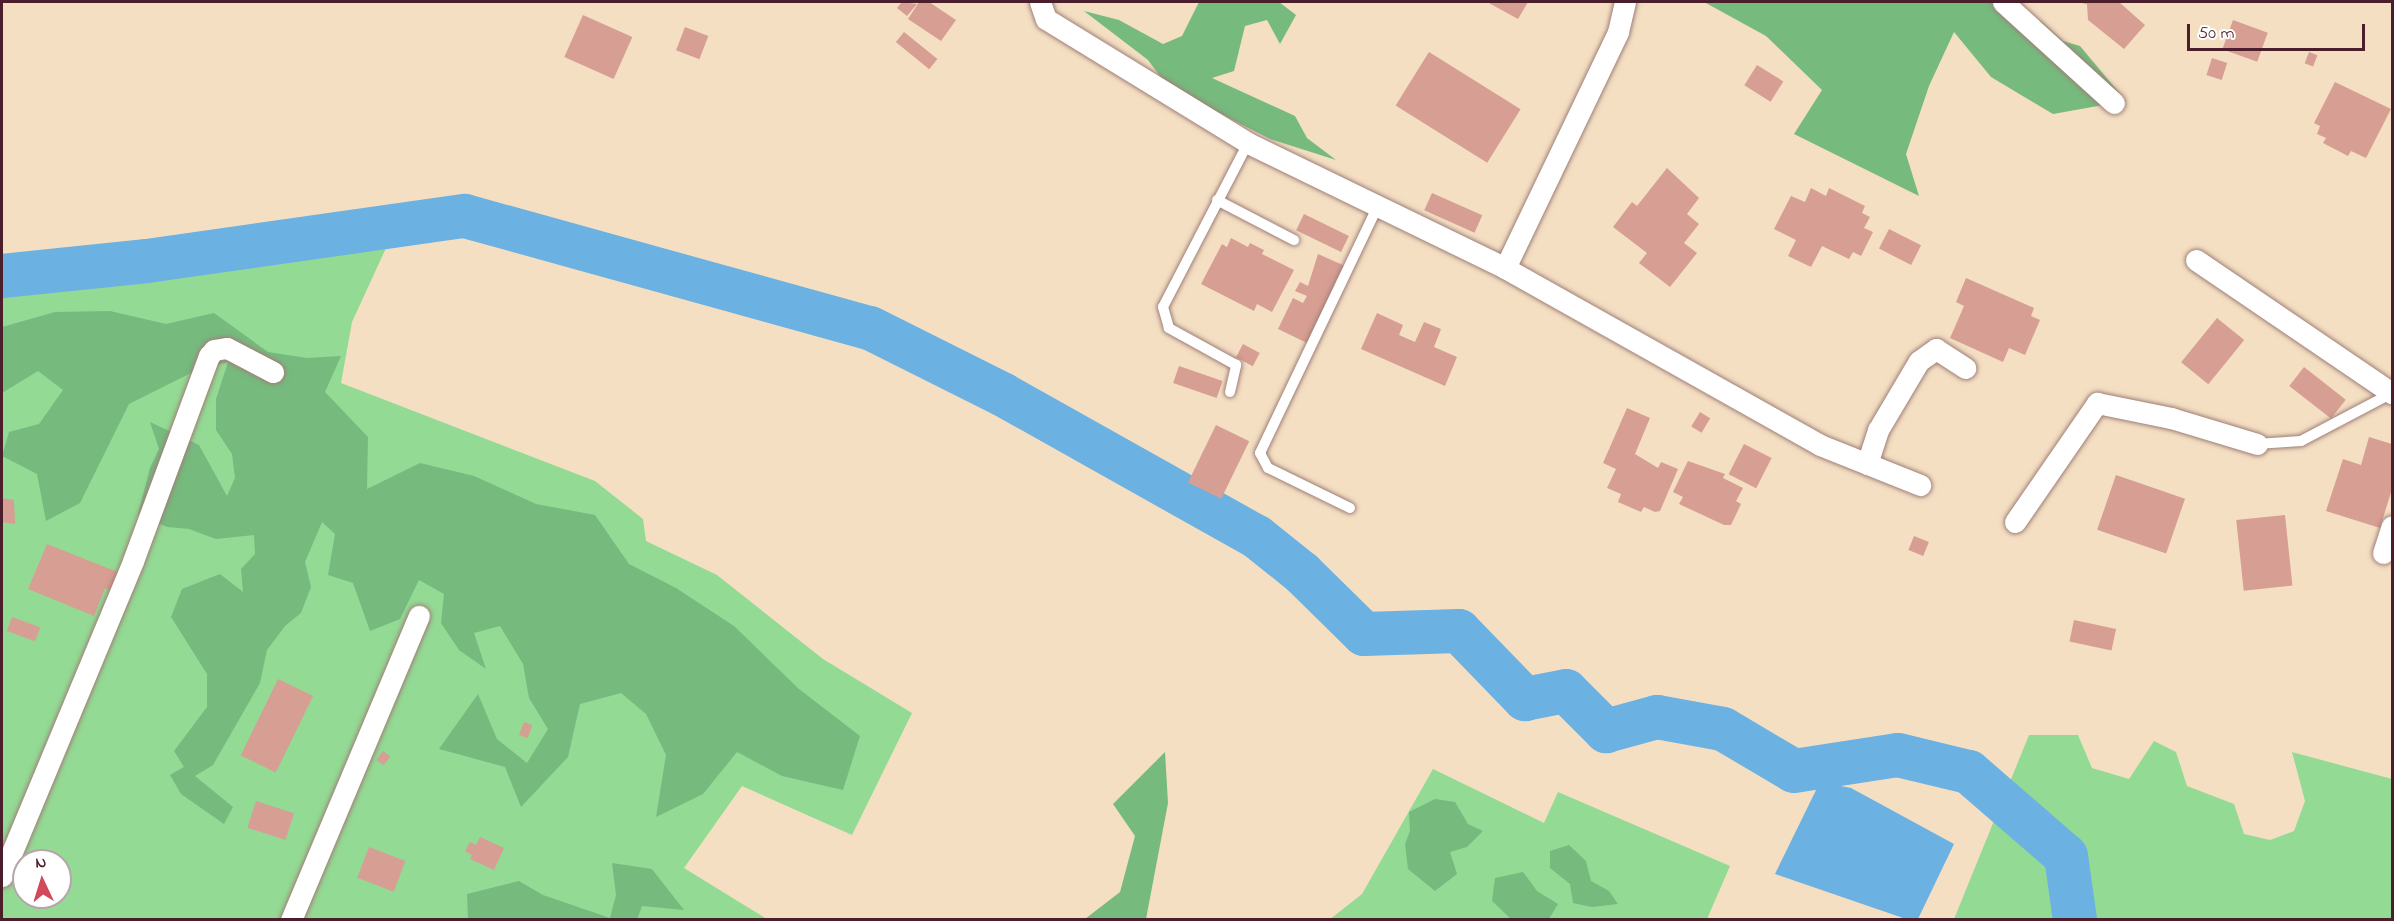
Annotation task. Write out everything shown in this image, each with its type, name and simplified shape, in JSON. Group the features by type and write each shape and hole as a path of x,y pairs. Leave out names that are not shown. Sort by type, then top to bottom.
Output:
{"street":[{"path":"1040,2 1046,19 1248,143 1377,208 1505,268 1820,445 1920,485"},
{"path":"1505,268 1618,32 1625,2"},
{"path":"2003,2 2114,103"},
{"path":"2196,260 2392,393"},
{"path":"2,876 133,561 209,356 214,350 227,348 273,372"},
{"path":"1867,464 1878,430 1919,361 1936,350 1965,368"},
{"path":"2015,522 2097,403 2171,418 2257,444"},
{"path":"2383,553 2392,526"},
{"path":"291,920 419,616"}],"lane":[{"path":"1230,392 1236,365 1169,328 1163,307 1248,143"},
{"path":"1217,200 1294,240"},
{"path":"1350,508 1268,468 1260,453 1377,208"},
{"path":"2257,444 2301,441 2392,393"}],"green space":[{"path":"1199,2 1279,2 1296,15 1280,44 1267,20 1245,26 1234,71 1212,78 1295,116 1307,138 1336,160 1270,139 1168,87 1148,60 1084,11 1119,20 1163,44 1182,36"},
{"path":"1704,2 1997,2 2000,12 2041,21 2063,41 2080,46 2126,101 2053,114 1991,77 1954,32 1929,86 1906,154 1919,196 1794,134 1822,90 1766,36"},
{"path":"392,235 352,322 341,383 595,481 643,519 646,541 717,575 823,659 912,713 852,835 742,786 684,868 767,919 2,919 2,282"},
{"path":"110,311 166,324 214,313 268,352 307,358 341,356 325,392 368,437 367,489 420,463 474,476 536,504 595,515 629,564 676,588 734,626 799,689 860,736 843,790 782,776 737,752 703,794 656,817 666,755 646,714 621,693 580,704 568,757 521,807 505,767 439,749 478,694 497,739 527,763 548,729 529,698 523,664 500,626 474,633 486,669 459,650 441,623 444,594 419,580 400,619 370,631 353,583 328,575 335,534 322,522 305,562 311,587 301,613 285,626 267,650 260,683 213,765 195,776 233,807 224,824 181,794 170,775 184,767 174,751 207,707 207,674 171,617 182,589 220,574 243,592 241,569 255,554 254,535 216,539 189,529 167,527 138,514 150,468 159,449 150,422 199,445 227,496 235,478 232,454 216,430 216,399 228,362 193,372 129,404 80,503 46,521 37,474 2,456 9,432 39,424 63,390 38,371 2,393 2,327 55,312"},
{"path":"2029,735 2078,735 2092,768 2129,779 2154,741 2176,752 2187,786 2234,804 2244,834 2270,840 2294,831 2305,801 2292,752 2392,779 2392,919 1954,919"},
{"path":"1165,752 1168,803 1146,919 1085,919 1120,892 1135,836 1113,804"},
{"path":"1433,769 1544,823 1558,792 1730,866 1707,919 1329,920 1362,894"},
{"path":"1435,799 1455,802 1468,824 1483,831 1467,847 1450,852 1457,874 1435,891 1408,869 1405,844 1410,831 1409,812"},
{"path":"1569,845 1586,861 1591,881 1609,891 1618,904 1592,907 1573,903 1570,884 1550,868 1550,851"},
{"path":"612,863 652,869 684,910 642,906 637,920 468,919 467,894 519,881 543,895 610,918 616,895"},
{"path":"1523,872 1537,891 1558,904 1549,919 1511,919 1492,901 1495,878"}],"water":[{"path":"1820,782 1851,788 1954,844 1918,919 1906,919 1775,874"}],"building":[{"path":"902,2 917,4 907,16 897,8"},
{"path":"919,2 929,2 956,20 941,41 908,19"},
{"path":"1487,2 1528,2 1518,19"},
{"path":"2076,2 2119,2 2145,25 2124,49 2088,20 2087,4"},
{"path":"583,15 632,37 614,79 564,57"},
{"path":"2233,20 2268,33 2257,62 2222,49"},
{"path":"685,27 708,36 699,59 676,50"},
{"path":"904,32 937,59 929,69 896,42"},
{"path":"1429,52 1521,109 1487,163 1396,105"},
{"path":"2309,52 2317,55 2313,66 2305,63"},
{"path":"2212,58 2227,63 2222,80 2206,75"},
{"path":"1757,65 1783,81 1771,102 1744,85"},
{"path":"2335,82 2391,109 2366,158 2351,151 2348,156 2323,143 2326,138 2317,134 2320,126 2314,123"},
{"path":"1667,168 1699,198 1687,214 1699,224 1684,243 1697,253 1670,287 1639,263 1647,253 1613,227 1632,202 1637,206"},
{"path":"1811,188 1826,196 1829,188 1865,206 1862,213 1870,217 1864,228 1873,232 1861,256 1853,252 1849,259 1822,246 1811,267 1788,256 1796,240 1774,229 1791,196 1805,202"},
{"path":"1432,193 1482,215 1475,233 1424,210"},
{"path":"1304,214 1349,236 1341,252 1296,230"},
{"path":"1889,229 1921,245 1911,265 1879,249"},
{"path":"1231,238 1248,247 1250,243 1264,250 1262,254 1294,270 1272,312 1257,304 1254,311 1201,284 1222,244 1227,247"},
{"path":"1318,254 1345,266 1307,343 1278,329 1293,298 1303,303 1307,296 1295,291 1300,282 1308,286"},
{"path":"1966,278 2034,308 2031,316 2040,320 2025,355 2009,348 2003,362 1950,338 1964,306 1956,302"},
{"path":"1377,313 1403,325 1399,335 1415,342 1424,322 1441,329 1434,347 1457,357 1445,386 1361,349"},
{"path":"2217,318 2244,340 2208,384 2181,362"},
{"path":"1243,344 1260,353 1253,366 1236,357"},
{"path":"1179,366 1222,381 1217,398 1173,383"},
{"path":"2304,367 2346,400 2331,419 2289,386"},
{"path":"1627,408 1650,418 1635,454 1658,468 1661,462 1678,469 1660,511 1655,512 1644,507 1641,512 1618,502 1621,494 1607,488 1616,469 1603,463"},
{"path":"1700,412 1710,418 1702,433 1691,427"},
{"path":"1216,425 1249,441 1221,499 1188,483"},
{"path":"2369,437 2392,444 2392,489 2380,528 2326,511 2343,459 2361,465"},
{"path":"1744,444 1772,458 1756,488 1729,474"},
{"path":"1688,461 1725,474 1723,478 1743,488 1736,501 1741,504 1731,525 1724,525 1679,504 1683,497 1673,492"},
{"path":"2116,475 2185,499 2166,554 2097,530"},
{"path":"2,498 14,500 15,524 2,522"},
{"path":"2285,515 2292,586 2244,591 2236,520"},
{"path":"1914,536 1929,542 1923,556 1908,550"},
{"path":"47,544 120,573 113,592 105,588 94,616 28,589"},
{"path":"12,617 40,627 35,641 7,631"},
{"path":"2074,620 2116,629 2111,650 2069,642"},
{"path":"278,679 313,696 276,772 241,755"},
{"path":"524,722 532,725 527,738 519,735"},
{"path":"383,751 390,756 384,765 377,760"},
{"path":"256,801 294,813 285,840 247,828"},
{"path":"480,837 504,848 494,870 470,859 472,855 465,851 470,842 476,845"},
{"path":"369,847 405,861 394,892 357,878"}],"waterway":[{"path":"2,276 147,261 465,216 870,328 1002,394 1257,537 1302,573 1364,634 1459,631 1525,699 1566,691 1606,731 1657,717 1723,729 1794,771 1898,755 1969,772 2066,856 2075,920"}]}
